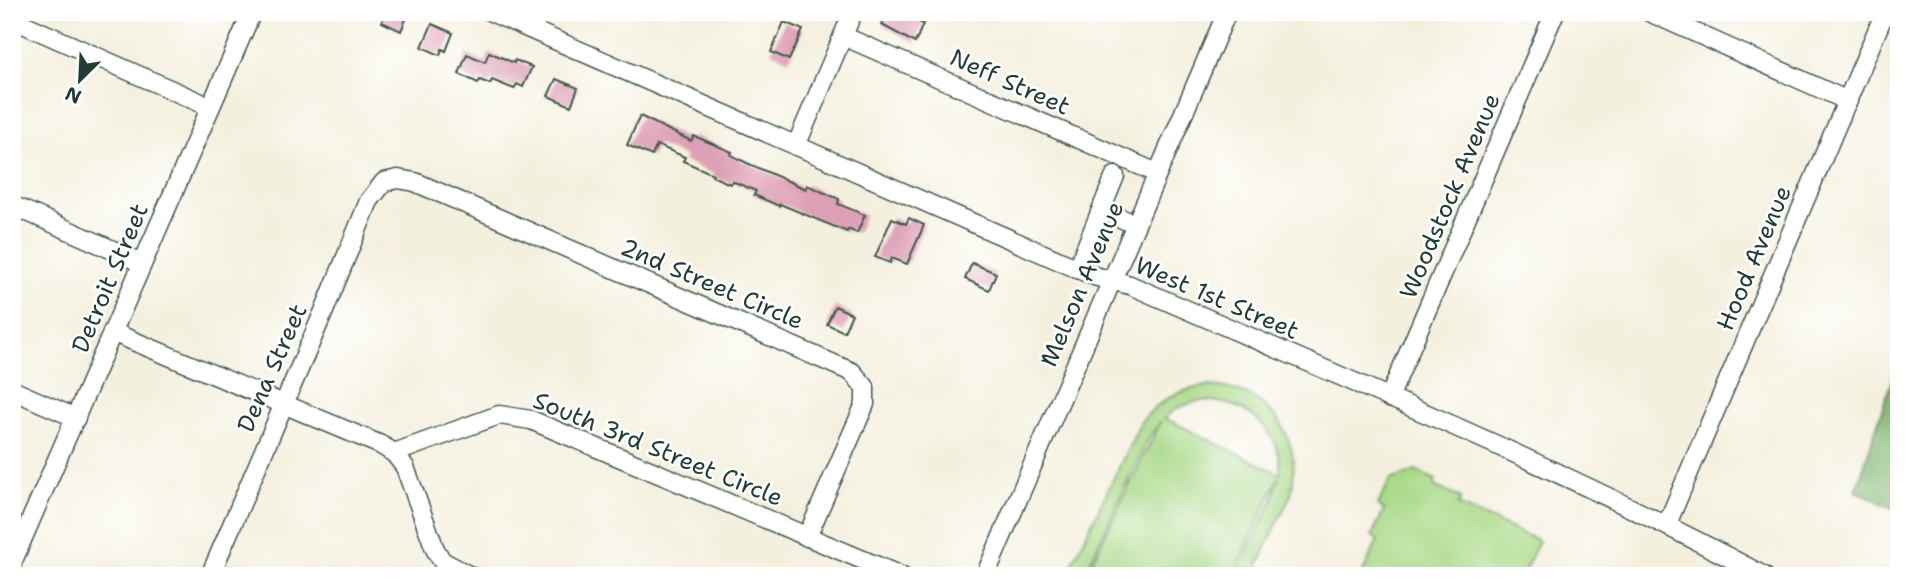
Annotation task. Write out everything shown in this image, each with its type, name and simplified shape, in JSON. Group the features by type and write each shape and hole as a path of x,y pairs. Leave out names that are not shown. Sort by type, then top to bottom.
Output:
{"street":[{"name":"Detroit Street","path":"12,563 252,12"},
{"name":"West 1st Street","path":"491,12 1077,269 1130,285 1389,398 1667,524 1764,576"},
{"path":"796,146 853,12"},
{"name":"Melson Avenue","path":"985,576 1227,12"},
{"name":"Woodstock Avenue","path":"1389,398 1555,12"},
{"path":"1649,12 1848,101"},
{"name":"Hood Avenue","path":"1667,524 1885,12"},
{"path":"12,19 210,107"},
{"name":"Neff Street","path":"843,36 1157,173"},
{"path":"1077,269 1115,176"},
{"name":"2nd Street Circle","path":"384,182 398,179 415,182 852,372 864,387 865,404 807,537"},
{"name":"Dena Street","path":"210,576 369,201 384,182"},
{"path":"12,205 142,263"},
{"path":"1102,210 1134,224"},
{"path":"112,332 394,453 405,467 435,549 442,561 470,576"},
{"path":"12,390 76,418"},
{"name":"South 3rd Street Circle","path":"394,453 499,415 531,419 901,576"}],"green space":[{"path":"1899,357 1899,511 1856,491"},
{"path":"1199,387 1230,389 1249,396 1265,406 1287,435 1294,473 1291,494 1253,576 1236,576 1273,500 1279,477 1233,576 1085,576 1161,421 1148,439 1083,576 1066,576 1141,422 1163,401","holes":["1198,401 1214,401 1244,410 1267,429 1279,457 1280,474 1164,418 1177,408"]},
{"path":"1416,471 1436,480 1434,486 1461,498 1458,505 1539,541 1522,576 1361,576 1378,540 1372,536 1384,510 1378,505 1390,480"}],"building":[{"path":"386,12 409,12 401,31 382,22"},
{"path":"887,12 897,12 923,24 915,43 882,25"},
{"path":"784,22 803,30 789,60 771,52"},
{"path":"432,24 453,33 446,51 442,49 440,55 422,47"},
{"path":"489,52 514,63 515,60 532,67 523,87 517,84 514,89 492,80 490,84 480,80 478,83 459,74 467,54 485,62"},
{"path":"556,79 578,88 571,106 548,96"},
{"path":"640,116 691,141 694,136 732,152 731,155 747,163 806,189 807,185 839,199 838,204 865,215 857,233 848,229 847,232 754,195 756,191 712,176 713,174 683,161 685,157 657,145 652,156 627,145"},
{"path":"892,218 906,224 909,218 924,225 907,264 892,258 890,263 875,257"},
{"path":"972,263 996,273 989,290 965,279"},
{"path":"835,306 852,314 844,332 827,324"}]}
